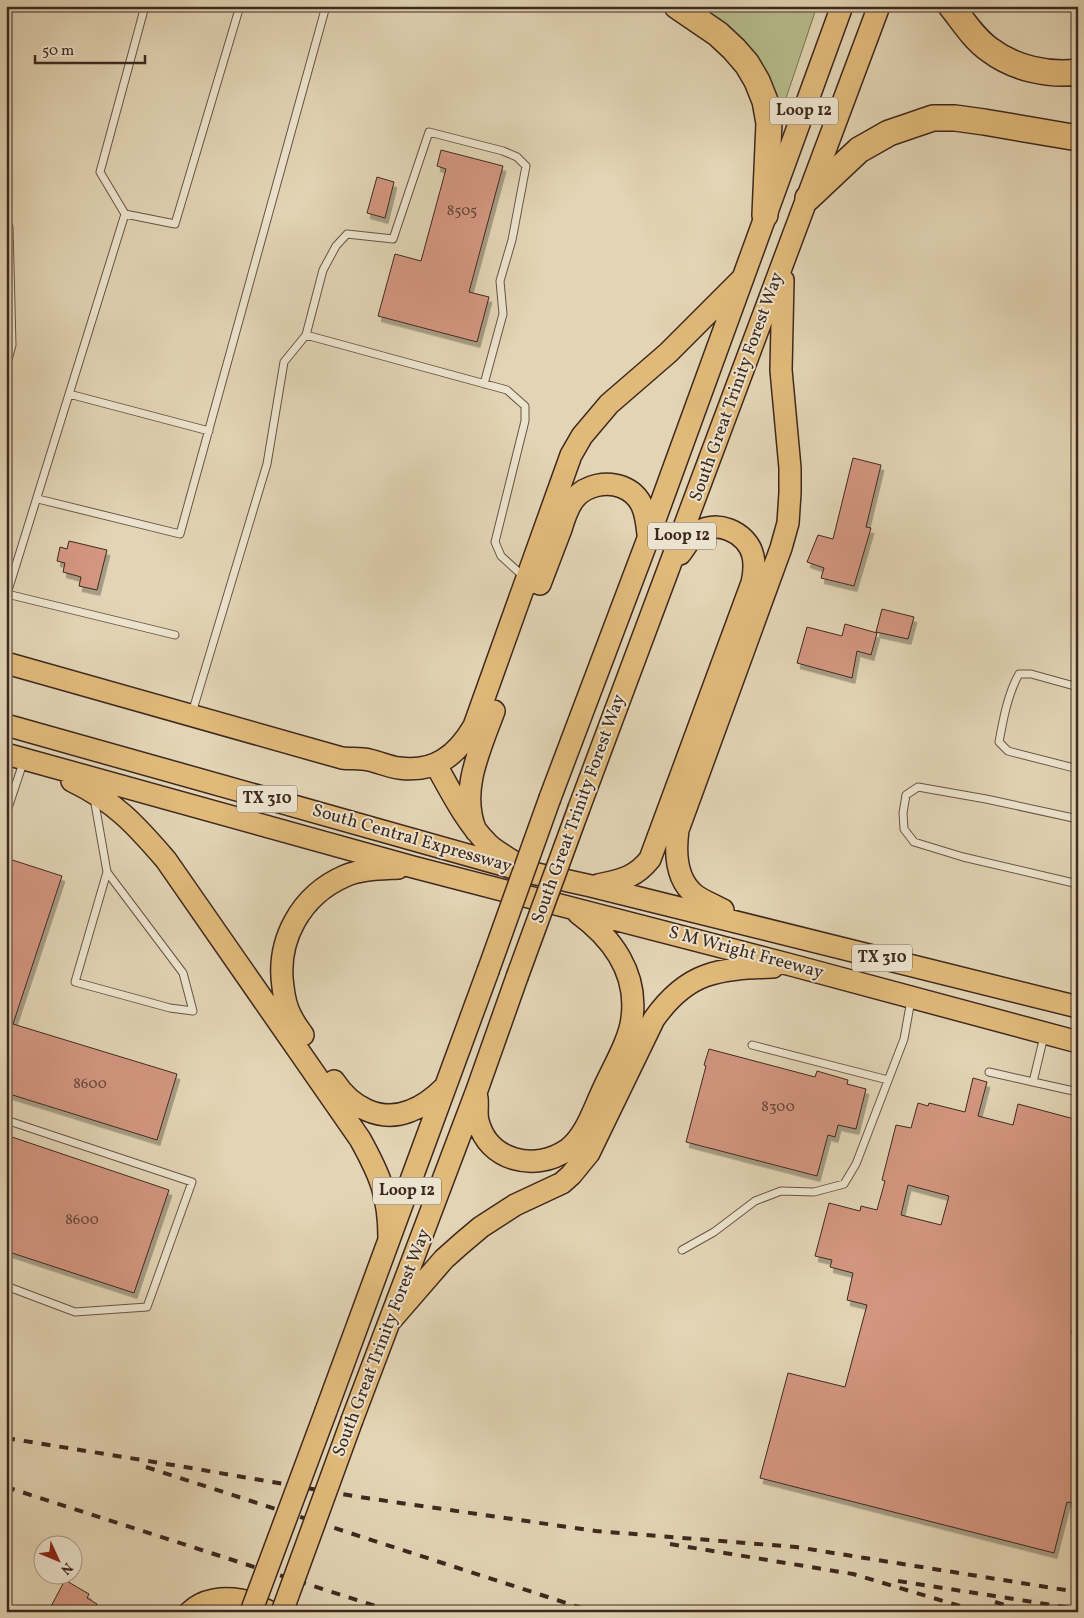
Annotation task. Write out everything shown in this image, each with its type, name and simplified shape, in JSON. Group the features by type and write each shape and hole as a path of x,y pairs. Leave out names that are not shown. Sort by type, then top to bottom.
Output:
{"highway":[{"path":"677,6 718,34 747,64 757,81 765,101 769,123 766,215"},
{"path":"951,6 972,33 990,50 1009,60 1028,69 1049,73 1078,72"},
{"path":"808,198 859,150 889,133 933,118 955,118 1078,138"}],"main road":[{"name":"South Great Trinity Forest Way","path":"251,1612 842,6"},
{"name":"South Great Trinity Forest Way","path":"282,1612 352,1420 477,1090 579,808 880,6"},
{"path":"749,925 695,895 685,884 677,865 675,848 678,830 781,548 788,523 790,468 781,370 783,263"},
{"path":"438,770 446,759 456,751 474,726 571,455 582,436 609,404 668,353 741,280"},
{"path":"476,831 469,802 473,773 482,743 566,513 575,497 599,484 612,484 622,487 634,494 642,503 646,515 648,536"},
{"path":"591,886 622,880 643,868 650,859 752,583 753,554 746,542 738,534 726,528 714,527 705,529 695,535 670,568"},
{"path":"6,663 342,758 368,760 399,768 438,770 464,763 482,743"},
{"name":"South Central Expressway","path":"6,726 528,872"},
{"path":"20,757 93,792 119,810 166,860 374,1163 384,1191 389,1215 389,1238"},
{"name":"South Central Expressway","path":"20,757 413,867"},
{"path":"438,770 476,831 489,846 528,872"},
{"path":"413,867 372,869 346,875 326,886 310,899 295,918 287,936 281,960 281,976 290,1016 338,1088 350,1101 379,1115 394,1115 411,1111 430,1101 445,1087"},
{"name":"S M Wright Freeway","path":"413,867 569,906 1078,1042"},
{"name":"S M Wright Freeway","path":"528,872 1078,1007"},
{"path":"477,1090 478,1120 484,1136 501,1152 513,1159 526,1162 540,1161 555,1156 568,1149 584,1129 628,1035 632,1018 632,1000 630,984 618,952 594,924 569,906"},
{"path":"392,1318 444,1259 480,1227 515,1205 562,1183 576,1170 589,1153 654,1019 677,992 695,980 720,971 795,966"},
{"path":"190,1612 197,1605 214,1599 242,1600 270,1612"}],"lane":[{"path":"145,6 100,172 125,214 175,224 240,6"},
{"path":"38,499 180,534 326,6"},
{"path":"191,715 266,464 284,362 306,335 323,270 336,246 347,234 392,239 429,132 503,151 517,157 526,166 512,240 500,280 503,314 484,384"},
{"path":"125,214 7,596 175,635"},
{"path":"6,226 9,227 12,345 6,367"},
{"path":"306,335 507,390 526,406 525,421 495,542 500,556 526,580"},
{"path":"69,394 208,432"},
{"path":"1078,687 1031,674 1020,674 1015,681 1002,725 1000,742 1008,752 1078,770"},
{"path":"6,814 20,757"},
{"path":"1078,819 986,799 918,787 906,796 903,813 904,829 914,842 963,857 1078,884"},
{"path":"93,792 107,872 75,982 170,1008 193,1011 183,973 107,872"},
{"path":"682,1250 714,1232 755,1201 781,1191 814,1192 844,1184 856,1164 904,1039 912,997"},
{"path":"1033,1082 1045,1033"},
{"path":"752,1045 888,1080"},
{"path":"989,1072 1078,1092"},
{"path":"6,1120 192,1182 146,1307 75,1312 6,1286"}],"green space":[{"path":"695,6 817,6 781,113 776,113"}],"building":[{"path":"441,150 503,166 469,292 489,297 477,342 378,316 395,254 421,261 446,169 437,166"},
{"path":"377,177 394,182 385,218 367,213"},
{"path":"853,458 881,465 866,527 871,528 854,586 821,578 824,568 807,562 818,535 833,539"},
{"path":"69,541 107,550 97,590 79,586 81,577 63,572 65,563 57,561 60,547 67,549"},
{"path":"882,609 914,617 908,639 876,632"},
{"path":"845,624 877,633 871,655 857,651 852,678 797,663 807,627 842,636"},
{"path":"6,858 62,876 13,1024 177,1074 157,1140 6,1093"},
{"path":"709,1049 815,1077 817,1071 848,1080 847,1084 866,1089 856,1129 838,1125 835,1137 828,1135 817,1176 686,1142"},
{"path":"973,1078 987,1082 978,1116 1013,1125 1018,1104 1078,1120 1078,1307 1071,1334 1078,1336 1078,1504 1067,1502 1054,1553 760,1478 788,1373 845,1387 867,1305 847,1300 853,1273 830,1267 832,1260 815,1256 829,1203 860,1211 861,1206 877,1210 885,1181 882,1180 896,1125 911,1128 918,1103 928,1106 929,1103 965,1112","holes":["908,1185 949,1196 941,1225 901,1215"]},
{"path":"6,1135 169,1190 134,1293 6,1251"},
{"path":"62,1586 75,1586 89,1594 87,1598 97,1604 93,1612 48,1612"}],"railway":[{"path":"6,1438 359,1497 596,1531 796,1547 1078,1592"},
{"path":"146,1467 594,1612"},
{"path":"6,1487 394,1612"},
{"path":"670,1544 853,1574 980,1612"},
{"path":"898,1581 1078,1609"},
{"path":"995,1602 1026,1612"}]}
